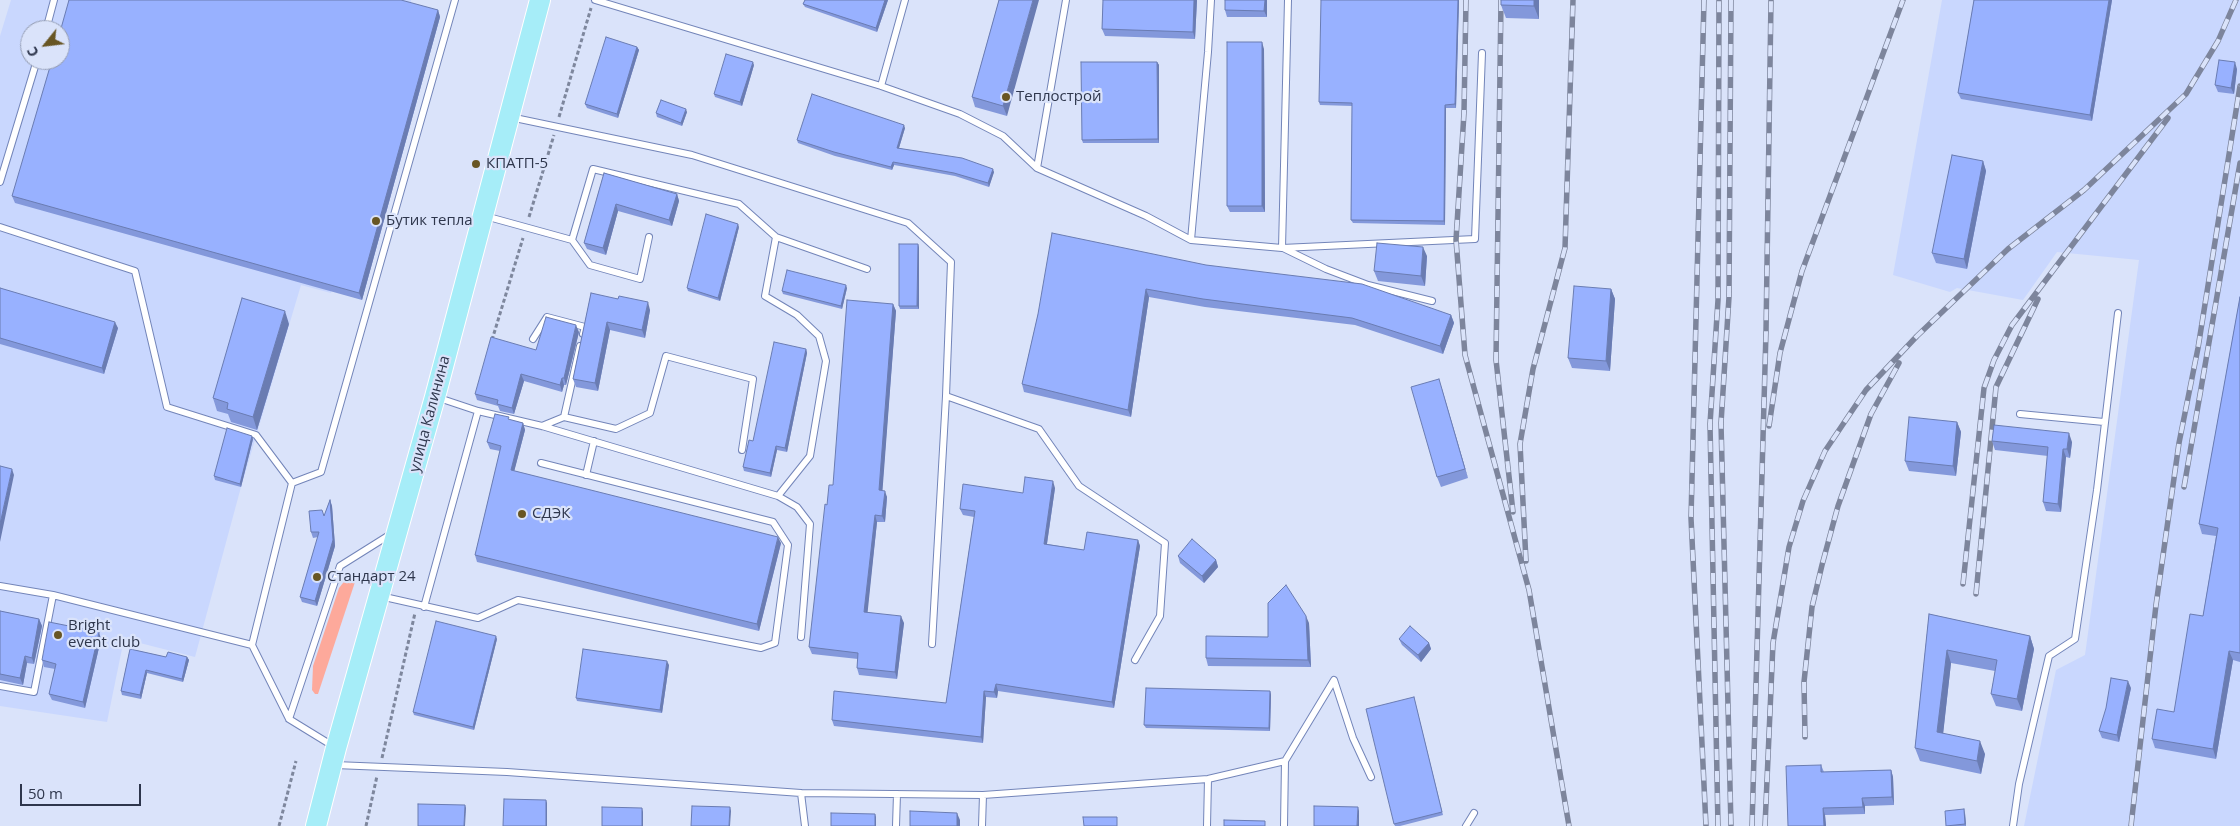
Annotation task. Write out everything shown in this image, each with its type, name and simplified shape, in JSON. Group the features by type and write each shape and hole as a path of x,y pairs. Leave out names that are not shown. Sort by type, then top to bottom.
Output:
{"main road":[{"name":"улица Калинина","path":"316,826 435,397 540,0"}],"lane":[{"path":"49,20 54,0"},
{"path":"292,483 321,472 455,0"},
{"path":"595,0 606,1 881,86 960,114 1003,136 1037,168 1146,216 1191,240 1282,248 1475,239 1482,52"},
{"path":"881,86 904,0"},
{"path":"1037,168 1066,0"},
{"path":"1191,240 1208,52 1210,0"},
{"path":"1282,248 1288,0"},
{"path":"0,182 33,70"},
{"path":"509,116 692,155 908,224 951,262 946,396 932,644"},
{"path":"572,240 593,169 739,204 776,237 867,269"},
{"path":"484,216 572,240 590,265 640,279 649,237"},
{"path":"0,227 135,271 167,407 256,435 292,483"},
{"path":"776,237 765,296 796,315 819,336 826,362 810,456 778,496"},
{"path":"1282,248 1326,269 1368,285 1432,301"},
{"path":"2013,826 2019,784 2049,656 2075,639 2097,490 2118,313"},
{"path":"533,339 547,317 585,327 564,417"},
{"path":"542,426 564,417 616,429 650,413 666,356 753,379 742,450"},
{"path":"946,396 1039,429 1079,486 1165,543 1160,616 1135,660"},
{"path":"435,397 478,411 542,426 594,441 778,496 797,507 810,524 801,637"},
{"path":"424,607 478,411"},
{"path":"2020,414 2104,422"},
{"path":"586,475 594,441"},
{"path":"379,596 478,618 518,600 761,648 775,642 788,544 773,522 541,463"},
{"path":"292,483 252,645 289,719 334,756 507,772 801,793 983,795 1208,779 1285,761"},
{"path":"289,719 340,566 398,529"},
{"path":"0,586 53,595 252,645"},
{"path":"0,686 34,692 53,595"},
{"path":"1284,826 1285,761 1334,680 1353,738 1371,777"},
{"path":"1207,826 1208,779"},
{"path":"801,793 805,826"},
{"path":"896,826 897,794"},
{"path":"982,826 983,795"},
{"path":"1466,826 1474,813"}],"path":[{"path":"279,826 296,761"}],"shaded area":[{"path":"11,0 411,0 411,9 331,293 301,285 241,487 195,657 124,639 107,722 0,706 0,36"},
{"path":"1942,0 2240,0 2240,826 2024,826 2056,670 2085,655 2139,260 2057,252 2023,300 1957,288 1950,292 1893,275"},
{"path":"347,578 355,582 318,694 315,694 312,690 313,666 339,588"}],"building":[{"path":"69,0 401,0 438,10 359,293 12,196 49,70 70,70 70,20 63,20"},
{"path":"805,0 885,0 876,28 803,4"},
{"path":"999,0 1033,0 1003,106 972,97"},
{"path":"1103,0 1194,0 1193,32 1102,29"},
{"path":"1225,0 1265,0 1264,11 1225,10"},
{"path":"1321,0 1458,0 1455,104 1445,105 1444,221 1351,220 1352,103 1319,102"},
{"path":"1501,0 1534,0 1534,6 1501,5"},
{"path":"1974,0 2109,0 2090,115 1958,93"},
{"path":"606,37 637,47 617,114 585,104"},
{"path":"1227,42 1262,42 1262,206 1227,206"},
{"path":"726,54 753,62 740,102 714,94"},
{"path":"2219,60 2235,62 2231,88 2215,85"},
{"path":"1081,62 1157,62 1158,139 1082,140"},
{"path":"812,94 904,125 897,148 962,158 993,169 988,183 954,173 893,162 891,167 797,140"},
{"path":"661,100 686,109 681,123 656,113"},
{"path":"1952,155 1983,161 1964,259 1932,253"},
{"path":"604,173 677,194 669,220 616,204 603,248 584,243"},
{"path":"706,214 738,224 718,298 687,288"},
{"path":"1052,233 1206,265 1362,284 1451,315 1440,346 1352,318 1203,299 1146,289 1128,410 1022,384 1038,314"},
{"path":"1377,243 1423,247 1421,276 1374,271"},
{"path":"899,244 918,244 917,306 899,306"},
{"path":"787,270 846,285 841,306 782,291"},
{"path":"1574,286 1611,289 1606,361 1568,358"},
{"path":"0,288 115,322 102,368 0,338"},
{"path":"591,293 618,299 619,296 648,302 642,330 607,322 595,383 573,379"},
{"path":"2240,297 2240,653 2229,651 2213,749 2152,739 2157,709 2174,712 2190,614 2203,616 2218,528 2199,524"},
{"path":"242,298 285,311 253,417 227,409 228,403 213,398"},
{"path":"847,300 893,304 879,490 885,491 882,516 875,515 864,612 901,616 895,672 857,668 858,653 809,647 825,504 827,505 829,485 833,485"},
{"path":"546,317 576,325 564,378 562,378 560,385 521,374 512,408 497,404 498,400 475,394 491,337 536,350"},
{"path":"774,342 806,349 785,448 776,446 770,473 743,467 749,440 753,441"},
{"path":"1439,379 1465,469 1437,477 1411,387"},
{"path":"495,414 523,423 511,470 778,537 757,624 475,555 501,446 487,442"},
{"path":"1909,417 1957,422 1953,466 1905,461"},
{"path":"1994,425 2069,433 2067,449 2063,449 2058,504 2043,502 2048,447 1992,441"},
{"path":"227,428 252,436 240,484 214,476"},
{"path":"0,466 12,469 0,524"},
{"path":"1025,477 1053,481 1044,544 1084,550 1087,532 1138,540 1112,702 996,684 994,692 984,691 981,737 832,720 834,691 946,703 975,511 960,509 963,484 1023,493"},
{"path":"330,500 333,540 315,601 300,597 319,532 311,532 309,511 322,510 324,516"},
{"path":"1192,539 1216,560 1202,576 1178,556"},
{"path":"1286,585 1306,616 1308,660 1206,658 1206,636 1268,637 1268,603"},
{"path":"0,611 39,619 32,658 25,656 20,678 0,674"},
{"path":"1929,614 2030,636 2017,699 1991,694 1997,660 1947,650 1937,732 1980,741 1977,761 1915,748"},
{"path":"436,621 496,636 473,727 413,712"},
{"path":"49,622 99,632 83,702 49,694 56,664 42,660"},
{"path":"1410,626 1429,643 1418,655 1399,639"},
{"path":"130,649 166,657 168,652 187,657 182,679 146,670 140,695 121,691"},
{"path":"583,649 667,661 660,710 576,698"},
{"path":"2111,678 2128,681 2117,735 2099,731 2106,708"},
{"path":"1146,688 1270,691 1269,728 1144,725"},
{"path":"1414,697 1442,812 1394,824 1366,709"},
{"path":"1821,765 1821,772 1891,770 1892,797 1862,798 1863,807 1823,808 1824,826 1788,826 1786,766"},
{"path":"504,799 546,800 546,826 503,826"},
{"path":"418,804 465,805 464,826 418,826"},
{"path":"692,806 730,807 729,826 691,826"},
{"path":"1314,806 1358,807 1357,826 1314,826"},
{"path":"602,807 642,808 642,826 602,826"},
{"path":"1964,809 1965,824 1946,826 1945,811"},
{"path":"910,811 957,813 957,826 910,826"},
{"path":"831,813 875,814 875,826 831,826"},
{"path":"1083,817 1117,817 1117,826 1084,826"},
{"path":"1224,820 1265,821 1265,826 1224,826"}],"railway":[{"path":"1466,0 1464,113 1456,240 1465,355 1529,590 1569,826"},
{"path":"1501,0 1496,360 1513,512"},
{"path":"1526,561 1520,444 1533,369 1565,248 1573,0"},
{"path":"1704,0 1691,518 1706,826"},
{"path":"1718,826 1710,424 1718,300 1719,0"},
{"path":"1731,0 1729,297 1721,423 1731,826"},
{"path":"1752,826 1766,332 1771,0"},
{"path":"1769,426 1780,353 1802,271 1903,0"},
{"path":"1765,826 1773,643 1789,547 1803,501 1825,451 1866,390 1917,336 2008,249 2084,190 2186,94 2218,41 2236,0"},
{"path":"2131,826 2156,605 2179,443 2198,348 2240,86"},
{"path":"1963,584 1984,388 1994,360 2012,325 2168,118"},
{"path":"2184,487 2240,163"},
{"path":"1976,594 1996,387 2038,299"},
{"path":"1805,737 1804,682 1812,607 1822,565 1838,506 1871,414 1899,363"}],"place":[{"name":"Теплострой","path":"1006,97"},
{"name":"КПАТП-5","path":"476,164"},
{"name":"Бутик тепла","path":"376,221"},
{"name":"СДЭК","path":"522,514"},
{"name":"Стандарт 24","path":"317,577"},
{"name":"Bright event club","path":"58,635"}]}
